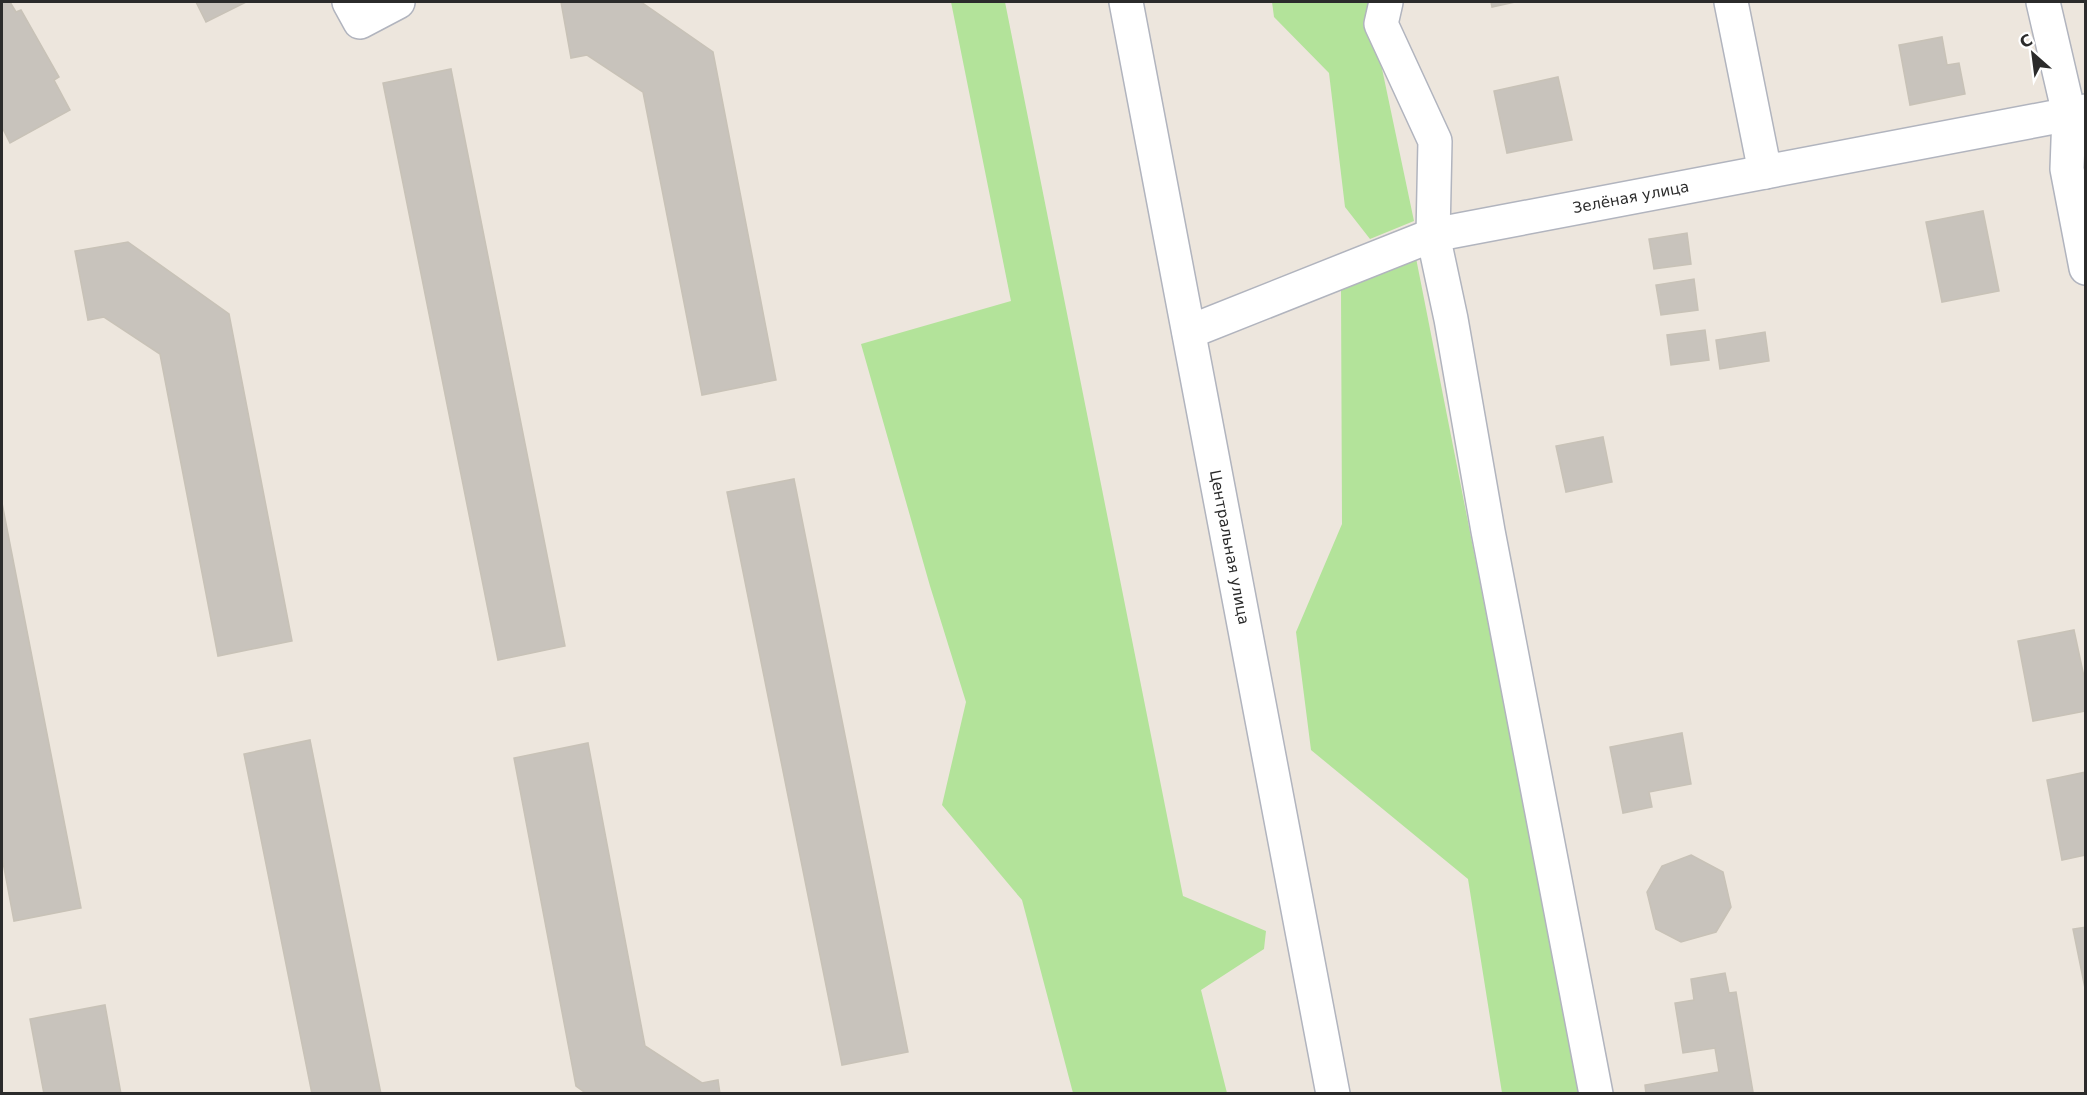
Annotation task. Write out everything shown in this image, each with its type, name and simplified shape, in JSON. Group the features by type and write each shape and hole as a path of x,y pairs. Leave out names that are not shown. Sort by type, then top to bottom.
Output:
{"street":[{"path":"354,12 398,2"},
{"name":"Центральная улица","path":"1126,2 1333,1094"},
{"path":"1386,2 1381,24 1435,141 1433,235 1451,319 1488,531 1596,1094"},
{"path":"1731,2 1765,172"},
{"path":"2043,2 2077,113 2067,169 2085,268"},
{"name":"Зелёная улица","path":"1189,332 1433,235 2077,113"}],"green space":[{"path":"951,2 1005,2 1183,896 1266,931 1264,949 1201,990 1227,1093 1073,1093 1022,900 942,805 966,702 930,586 861,344 1011,301"},
{"path":"1272,2 1368,2 1414,221 1370,239 1345,207 1329,73 1274,17"},
{"path":"1416,258 1583,1093 1502,1093 1468,879 1311,750 1296,632 1342,524 1341,290"}],"building":[{"path":"2,2 10,2 16,12 21,10 59,77 54,80 70,110 10,143 2,127"},
{"path":"196,2 246,2 206,22"},
{"path":"561,2 641,2 713,52 776,380 702,395 643,92 587,55 571,58"},
{"path":"1491,2 1515,2 1492,7"},
{"path":"1942,37 1947,65 1959,63 1965,94 1910,105 1899,45"},
{"path":"451,69 565,646 498,660 383,83"},
{"path":"1558,77 1572,140 1507,153 1494,91"},
{"path":"1983,211 1999,291 1942,302 1926,222"},
{"path":"1687,233 1691,264 1654,269 1649,239"},
{"path":"128,242 229,314 292,641 218,656 160,354 104,317 88,320 75,251"},
{"path":"1694,279 1698,310 1661,315 1656,285"},
{"path":"1705,330 1709,360 1671,365 1667,335"},
{"path":"1765,332 1769,361 1720,369 1716,340"},
{"path":"1603,437 1612,482 1566,492 1556,446"},
{"path":"794,479 908,1052 842,1065 727,492"},
{"path":"2,503 81,908 14,921 2,857"},
{"path":"2074,630 2086,686 2086,711 2033,721 2018,641"},
{"path":"1682,733 1691,784 1649,792 1652,807 1623,813 1610,747"},
{"path":"310,740 381,1094 312,1094 244,754"},
{"path":"588,743 645,1046 702,1083 718,1080 720,1094 587,1094 576,1086 514,758"},
{"path":"2086,772 2086,855 2062,860 2047,780"},
{"path":"1691,855 1723,872 1731,907 1716,932 1681,942 1656,929 1647,892 1662,866"},
{"path":"2086,927 2086,993 2073,929"},
{"path":"1725,973 1729,993 1736,992 1753,1092 1646,1094 1645,1085 1719,1072 1715,1048 1683,1053 1675,1003 1694,1000 1691,979"},
{"path":"105,1005 121,1094 44,1094 30,1019"}]}
